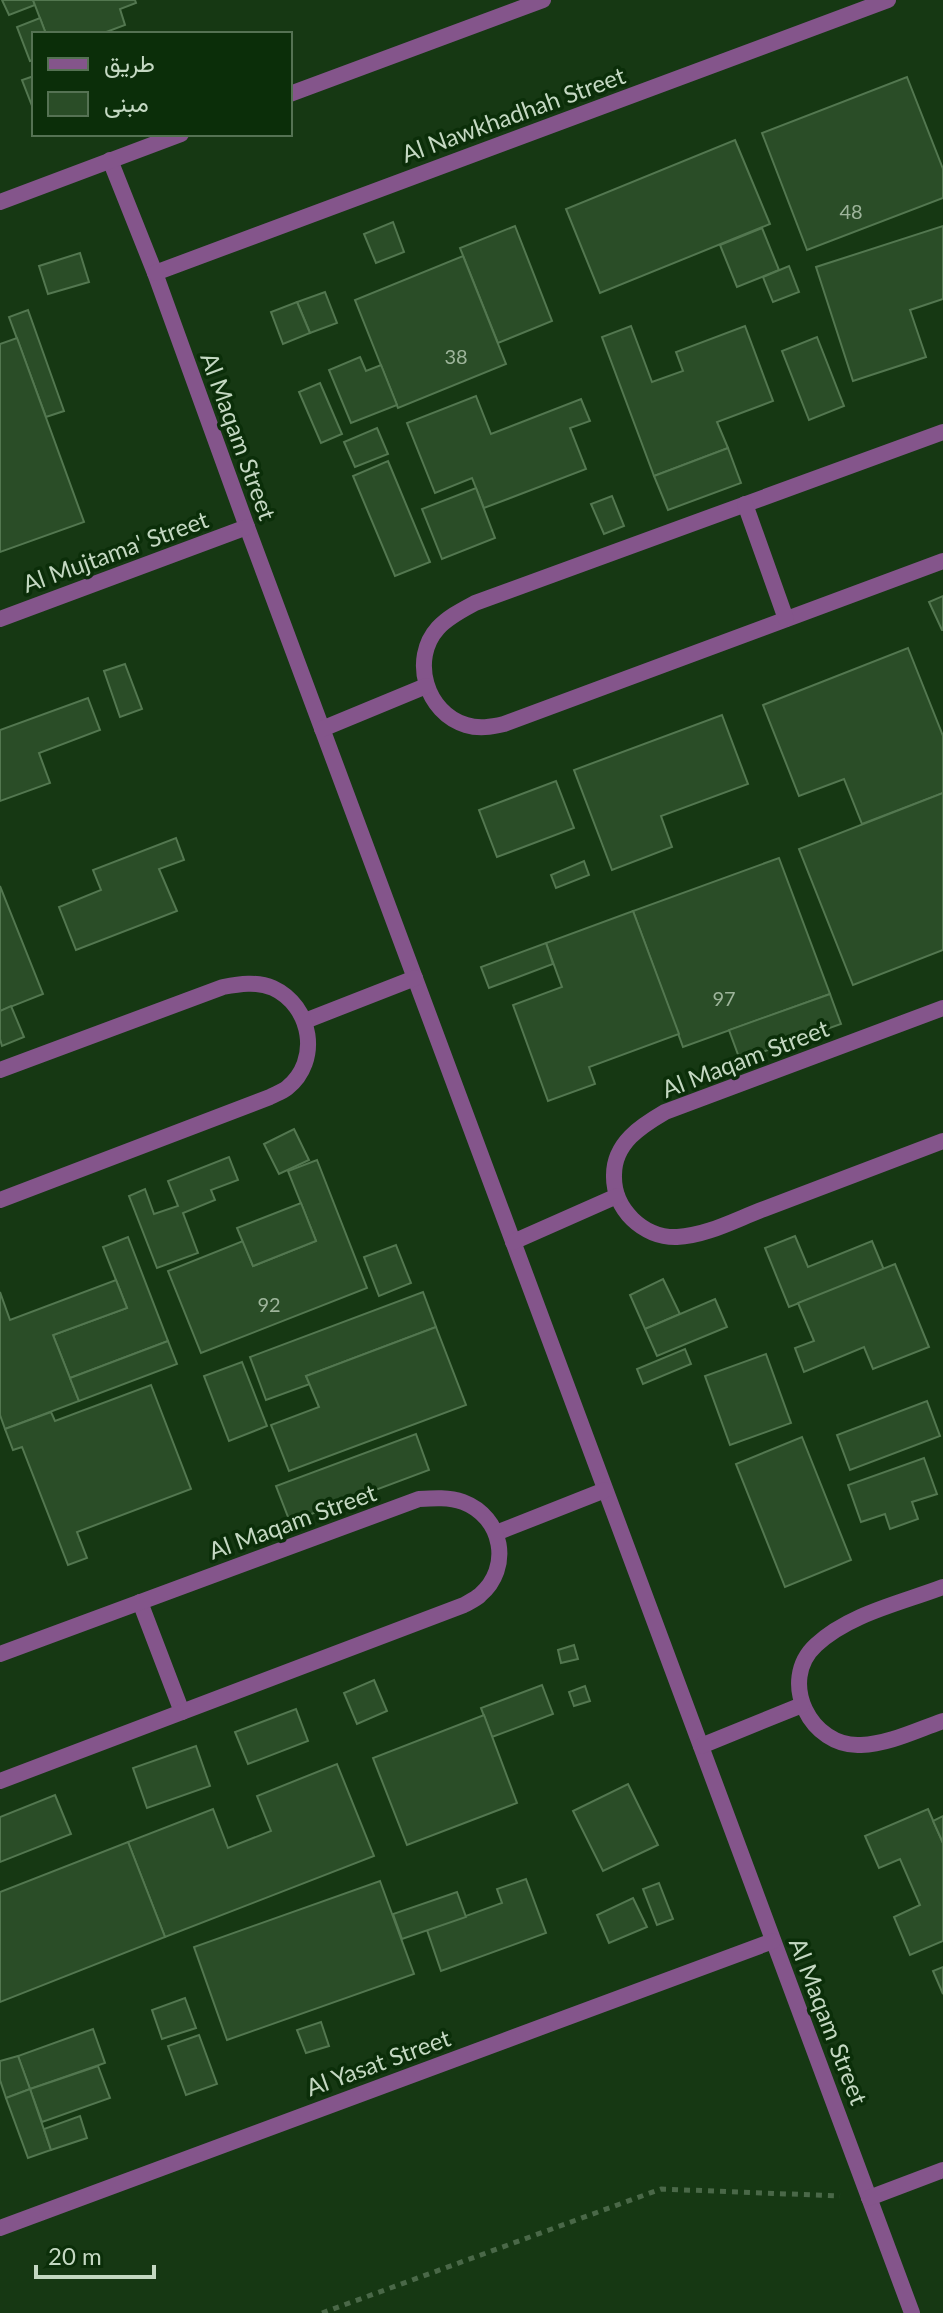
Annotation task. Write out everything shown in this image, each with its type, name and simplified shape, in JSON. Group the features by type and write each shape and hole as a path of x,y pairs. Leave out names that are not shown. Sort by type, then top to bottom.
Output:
{"street":[{"path":"292,93 543,0"},
{"name":"Al Nawkhadhah Street","path":"155,273 888,0"},
{"path":"0,202 176,136"},
{"name":"Al Maqam Street","path":"110,160 155,273 912,2313"},
{"path":"943,432 475,603 438,628 427,646 423,666 426,686 449,717 466,725 485,728 504,724 943,561"},
{"path":"745,504 786,619"},
{"name":"Al Mujtama' Street","path":"0,619 247,527"},
{"path":"322,729 426,686"},
{"path":"305,1021 415,978"},
{"path":"0,1070 223,987 239,984 271,987 285,995 305,1021 309,1039 307,1058 299,1075 286,1089 0,1200"},
{"name":"Al Maqam Street","path":"617,1196 614,1175 618,1155 628,1138 665,1112 942,1011"},
{"path":"513,1242 617,1196 626,1213 639,1226 657,1235 676,1237 716,1227 943,1141"},
{"path":"0,1781 464,1605 479,1597 491,1584 499,1568 500,1551 496,1533 605,1490"},
{"name":"Al Maqam Street","path":"0,1654 419,1499 450,1499 465,1503 489,1520 496,1533"},
{"path":"943,1587 847,1623 813,1647 803,1665 799,1685 802,1705 811,1722 825,1735 842,1743 860,1746 943,1721"},
{"path":"140,1602 182,1712"},
{"path":"701,1746 802,1705"},
{"name":"Al Yasat Street","path":"0,2228 773,1941"},
{"path":"869,2198 943,2170"}],"path":[{"path":"322,2313 661,2189 869,2198"}],"building":[{"path":"2,0 33,0 35,5 9,15"},
{"path":"33,0 135,0 136,3 120,9 125,25 106,32 45,32"},
{"path":"40,18 45,32 32,32 32,60 30,61 17,27"},
{"path":"32,77 32,106 22,80"},
{"path":"907,77 943,169 943,198 807,250 762,133"},
{"path":"735,140 770,224 600,293 566,209"},
{"path":"393,222 404,252 376,263 364,234"},
{"path":"515,226 552,321 498,343 460,248"},
{"path":"943,226 943,299 910,310 926,357 853,381 816,267"},
{"path":"762,228 779,270 737,287 720,245"},
{"path":"80,253 89,282 48,294 39,266"},
{"path":"463,256 506,364 398,408 355,300"},
{"path":"789,266 799,292 773,302 763,277"},
{"path":"325,292 337,323 310,333 297,302"},
{"path":"297,302 310,333 283,344 271,312"},
{"path":"28,310 64,411 46,417 9,317"},
{"path":"631,326 652,382 683,371 676,352 745,326 773,401 717,422 728,448 654,476 602,337"},
{"path":"817,337 844,406 809,420 782,351"},
{"path":"17,338 84,522 0,552 0,344"},
{"path":"360,357 366,371 381,365 397,405 351,423 329,370"},
{"path":"320,383 342,434 321,443 299,392"},
{"path":"476,396 491,434 581,399 590,421 570,428 586,469 484,508 472,478 435,493 407,423"},
{"path":"377,428 388,454 355,467 344,442"},
{"path":"728,448 741,483 668,510 654,476"},
{"path":"388,461 430,562 395,576 353,476"},
{"path":"476,488 495,538 442,559 422,509"},
{"path":"612,496 624,526 604,534 591,504"},
{"path":"943,596 943,630 942,630 929,602"},
{"path":"908,648 943,736 943,793 862,824 844,779 799,796 763,705"},
{"path":"125,664 142,709 120,717 104,671"},
{"path":"88,698 100,730 39,753 50,783 0,801 0,730"},
{"path":"722,715 748,784 661,816 672,847 612,870 574,770"},
{"path":"556,781 574,828 497,857 479,810"},
{"path":"943,793 943,950 853,985 799,849"},
{"path":"176,838 184,860 159,869 177,911 76,950 59,907 101,890 93,870"},
{"path":"779,858 830,994 683,1047 633,911"},
{"path":"584,861 589,875 556,888 551,875"},
{"path":"0,886 43,994 0,1011"},
{"path":"633,911 679,1034 589,1067 595,1084 548,1101 513,1005 562,987 546,943"},
{"path":"546,943 553,964 489,988 481,967"},
{"path":"830,994 841,1024 740,1060 729,1030"},
{"path":"11,1006 24,1037 2,1046 0,1011"},
{"path":"294,1129 309,1160 279,1174 264,1144"},
{"path":"229,1157 238,1180 211,1190 215,1200 183,1213 198,1253 157,1268 129,1196 145,1189 154,1214 178,1206 168,1181"},
{"path":"317,1160 367,1288 201,1353 168,1271 243,1241 253,1266 316,1241 288,1171"},
{"path":"301,1203 316,1241 253,1266 237,1228"},
{"path":"795,1236 808,1267 872,1241 884,1270 789,1307 765,1248"},
{"path":"128,1237 168,1341 70,1378 53,1335 127,1308 103,1247"},
{"path":"396,1245 411,1283 379,1296 364,1257"},
{"path":"895,1264 929,1347 873,1369 864,1347 804,1372 795,1348 814,1341 798,1303"},
{"path":"663,1279 680,1314 645,1329 630,1295"},
{"path":"116,1280 127,1308 53,1335 79,1401 5,1429 0,1415 0,1292 10,1320"},
{"path":"423,1292 436,1327 306,1376 310,1384 266,1400 250,1357"},
{"path":"715,1299 727,1327 657,1356 645,1329"},
{"path":"436,1327 466,1405 289,1471 271,1425 319,1407 306,1376"},
{"path":"168,1341 177,1364 79,1401 70,1378"},
{"path":"685,1349 691,1364 643,1384 637,1369"},
{"path":"766,1354 791,1423 730,1445 705,1376"},
{"path":"242,1362 267,1426 229,1441 204,1376"},
{"path":"151,1385 191,1489 77,1532 87,1558 68,1565 22,1447 13,1450 5,1429 51,1412 55,1421"},
{"path":"927,1401 940,1436 850,1470 837,1435"},
{"path":"416,1434 429,1470 290,1522 276,1486"},
{"path":"802,1437 851,1560 785,1587 736,1464"},
{"path":"924,1458 937,1494 912,1502 918,1519 890,1529 885,1514 861,1522 848,1485"},
{"path":"574,1645 578,1659 561,1663 558,1650"},
{"path":"374,1680 387,1711 357,1724 344,1693"},
{"path":"542,1685 553,1714 492,1737 481,1708"},
{"path":"585,1686 590,1701 574,1706 569,1692"},
{"path":"296,1709 308,1741 248,1764 235,1732"},
{"path":"484,1715 517,1803 407,1845 373,1758"},
{"path":"196,1746 210,1786 147,1808 133,1768"},
{"path":"337,1764 374,1856 165,1937 128,1842 213,1809 228,1848 271,1831 257,1796"},
{"path":"628,1784 658,1845 603,1871 573,1811"},
{"path":"55,1795 71,1834 0,1862 0,1817"},
{"path":"928,1809 943,1843 943,1941 910,1955 894,1917 920,1905 900,1859 879,1868 865,1836"},
{"path":"943,1816 943,1843 933,1821"},
{"path":"128,1842 165,1937 0,2002 0,1892"},
{"path":"526,1879 546,1933 441,1971 427,1930 502,1903 497,1889"},
{"path":"380,1881 414,1974 227,2040 194,1947"},
{"path":"659,1883 673,1919 657,1925 643,1889"},
{"path":"457,1892 466,1917 402,1939 393,1914"},
{"path":"633,1898 647,1927 609,1943 597,1915"},
{"path":"943,1967 943,1994 933,1971"},
{"path":"185,1998 196,2028 162,2039 152,2010"},
{"path":"321,2022 329,2046 306,2053 297,2030"},
{"path":"93,2029 105,2063 30,2089 18,2056"},
{"path":"199,2035 217,2084 186,2095 168,2046"},
{"path":"18,2056 30,2089 6,2098 0,2080 0,2061"},
{"path":"98,2066 110,2098 42,2122 30,2089"},
{"path":"30,2089 51,2150 28,2158 6,2098"},
{"path":"80,2116 87,2138 51,2150 44,2129"}]}
